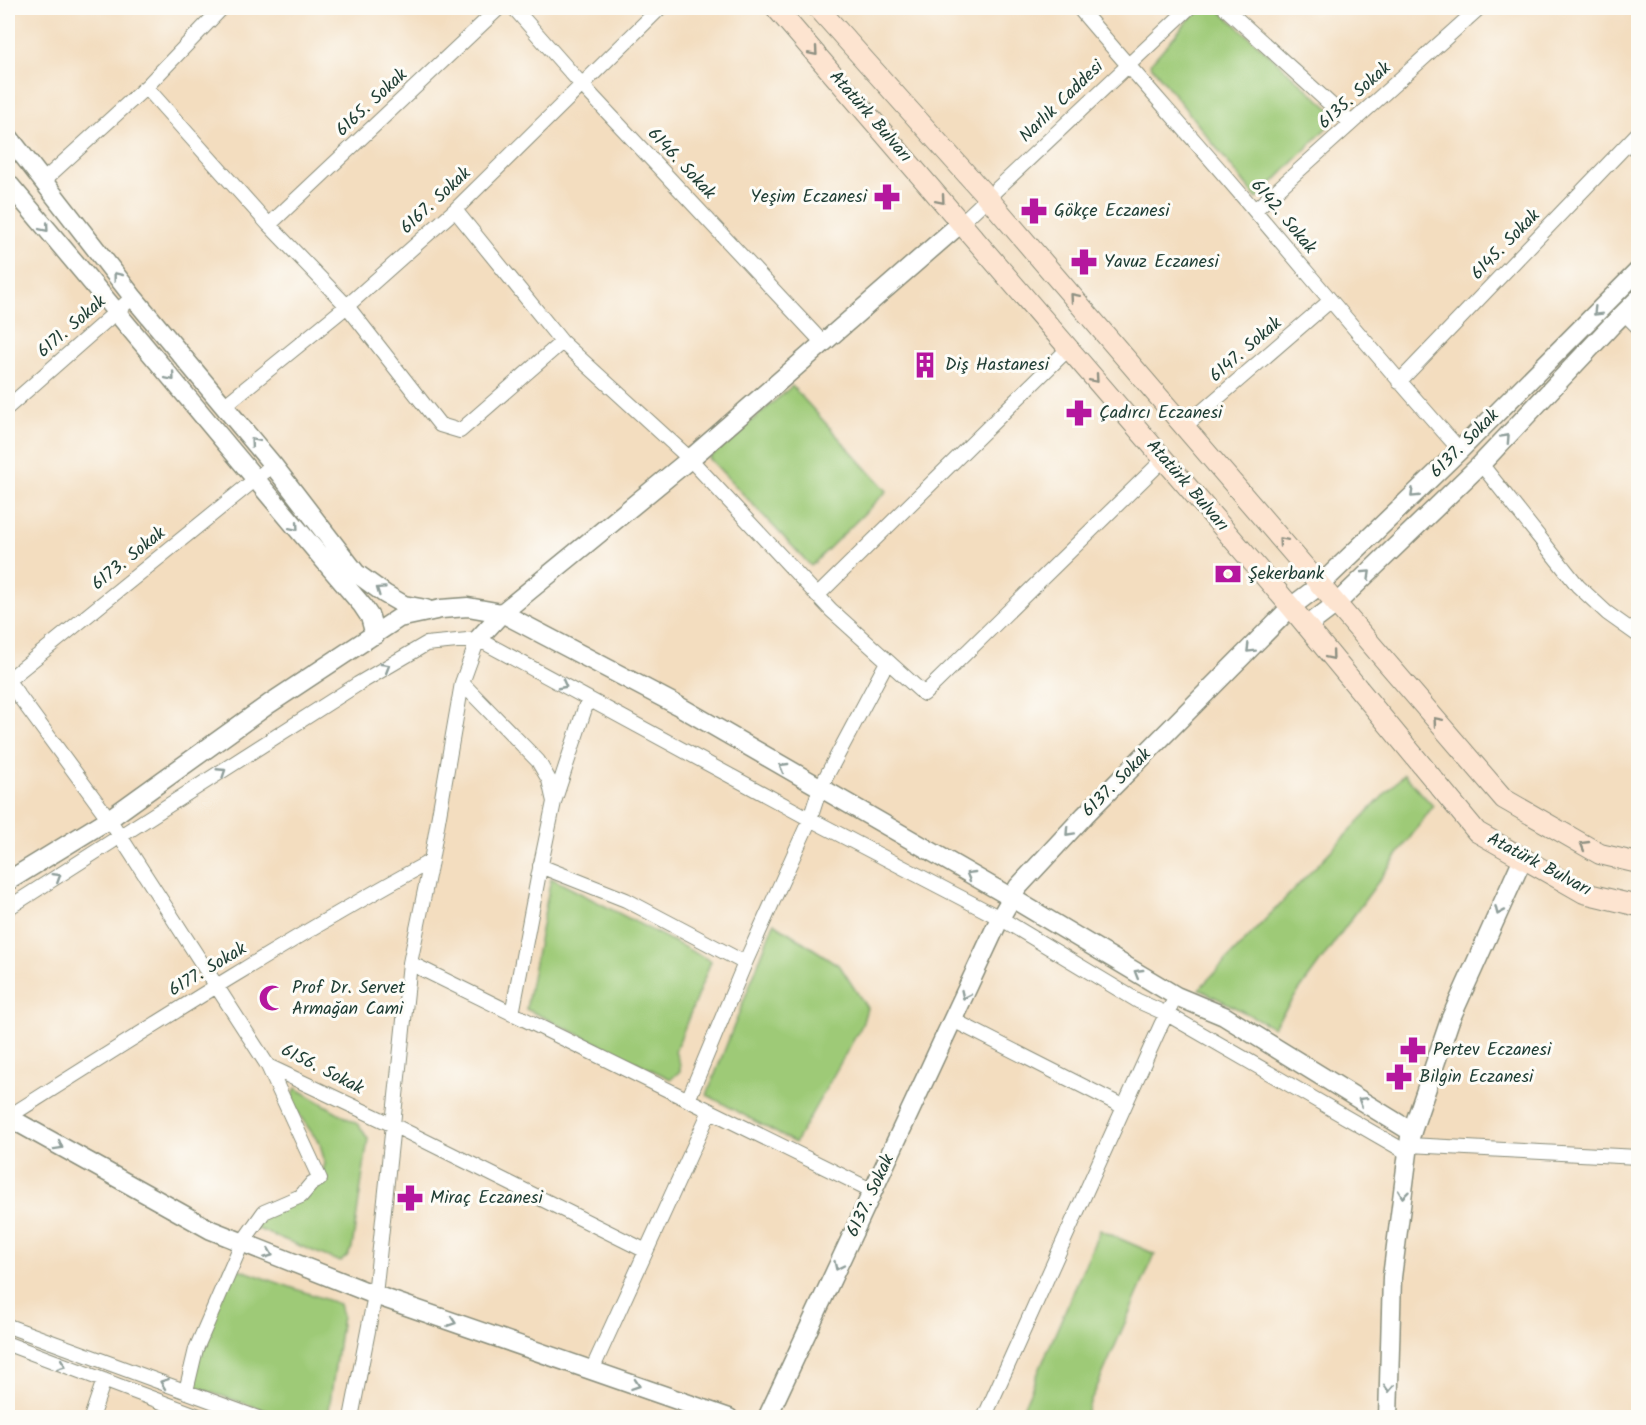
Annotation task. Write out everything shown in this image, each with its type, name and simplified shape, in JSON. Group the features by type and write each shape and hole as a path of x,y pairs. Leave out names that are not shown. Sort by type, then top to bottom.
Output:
{"main road":[{"name":"Atatürk Bulvarı","path":"776,8 1291,607 1477,832 1584,893 1638,906"},
{"name":"Atatürk Bulvarı","path":"818,8 988,198 1504,799 1600,854 1638,863"}],"street":[{"path":"43,181 146,87 222,8"},
{"name":"6165. Sokak","path":"269,225 499,8"},
{"name":"6146. Sokak","path":"514,8 582,85 824,344"},
{"name":"6167. Sokak","path":"224,405 347,306 455,210 660,8"},
{"name":"6142. Sokak","path":"1079,8 1255,210 1330,302 1460,450"},
{"name":"Narlık Caddesi","path":"961,223 1189,8"},
{"path":"1225,8 1351,123"},
{"name":"6135. Sokak","path":"1255,210 1479,8"},
{"path":"146,87 269,225 347,306 440,425 460,431 562,342"},
{"name":"6145. Sokak","path":"1399,382 1638,133"},
{"path":"8,136 134,297 273,465 356,573 404,605 434,610"},
{"path":"8,183 362,605 370,617 375,635"},
{"path":"455,210 562,342 690,459 817,596 924,694 1164,459"},
{"path":"351,1418 375,1295 410,963 431,861 462,684 478,639 502,613 690,459 961,223"},
{"name":"6137. Sokak","path":"767,1418 1000,918 1018,887 1085,815 1291,607 1320,585 1460,450 1638,271"},
{"name":"6171. Sokak","path":"8,407 134,297"},
{"name":"6137. Sokak","path":"1307,627 1336,604 1481,464 1638,299"},
{"name":"6147. Sokak","path":"1184,427 1330,302"},
{"path":"1624,313 1638,327"},
{"path":"817,596 1069,348"},
{"path":"1481,464 1578,586 1607,613 1638,635"},
{"name":"6173. Sokak","path":"8,681 273,465"},
{"path":"8,881 109,819 269,704 399,618 434,610 468,607 502,613 677,705 1012,898 1176,996 1224,1016 1410,1143"},
{"path":"8,908 358,684 426,644 478,639 810,819 1000,918 1138,1001 1167,1014 1410,1143 1638,1157"},
{"path":"688,1100 745,963 810,819 820,788 887,662"},
{"name":"6156. Sokak","path":"8,681 109,819 268,1066 393,1125 646,1251"},
{"path":"462,684 538,761 549,780 554,802"},
{"path":"512,1014 554,802 588,699"},
{"path":"1388,1418 1392,1277 1410,1143 1450,1020 1523,858"},
{"name":"6177. Sokak","path":"8,1117 216,985 431,861"},
{"path":"540,866 626,900 745,963"},
{"path":"410,963 873,1191"},
{"path":"984,1418 1176,996"},
{"path":"953,1020 1124,1107"},
{"path":"186,1391 196,1349 242,1243 264,1212 301,1196 312,1183 320,1179 268,1066"},
{"path":"592,1370 710,1111"},
{"path":"8,1117 211,1230 242,1243 375,1295 729,1418"},
{"path":"8,1326 258,1418"},
{"path":"8,1344 204,1418"},
{"path":"91,1418 104,1380"}],"green space":[{"path":"1199,8 1217,8 1338,116 1257,199 1150,64"},
{"path":"792,386 887,491 811,566 709,458"},
{"path":"1404,774 1433,806 1273,1027 1199,989"},
{"path":"551,878 711,961 675,1052 680,1071 671,1079 526,1009"},
{"path":"774,923 840,966 867,1008 862,1025 795,1143 707,1095"},
{"path":"296,1088 359,1125 368,1139 352,1248 340,1262 248,1225 319,1182 325,1164 320,1144 290,1102"},
{"path":"1100,1230 1155,1254 1084,1417 1019,1417"},
{"path":"227,1265 339,1304 342,1316 328,1417 286,1417 188,1385"}],"place":[{"name":"Yeşim Eczanesi","path":"887,197"},
{"name":"Gökçe Eczanesi","path":"1034,211"},
{"name":"Yavuz Eczanesi","path":"1084,262"},
{"name":"Diş Hastanesi","path":"925,365"},
{"name":"Çadırcı Eczanesi","path":"1079,413"},
{"name":"Şekerbank","path":"1228,574"},
{"name":"Prof Dr. Servet Armağan Cami","path":"272,998"},
{"name":"Pertev Eczanesi","path":"1413,1050"},
{"name":"Bilgin Eczanesi","path":"1399,1077"},
{"name":"Miraç Eczanesi","path":"410,1198"}]}
